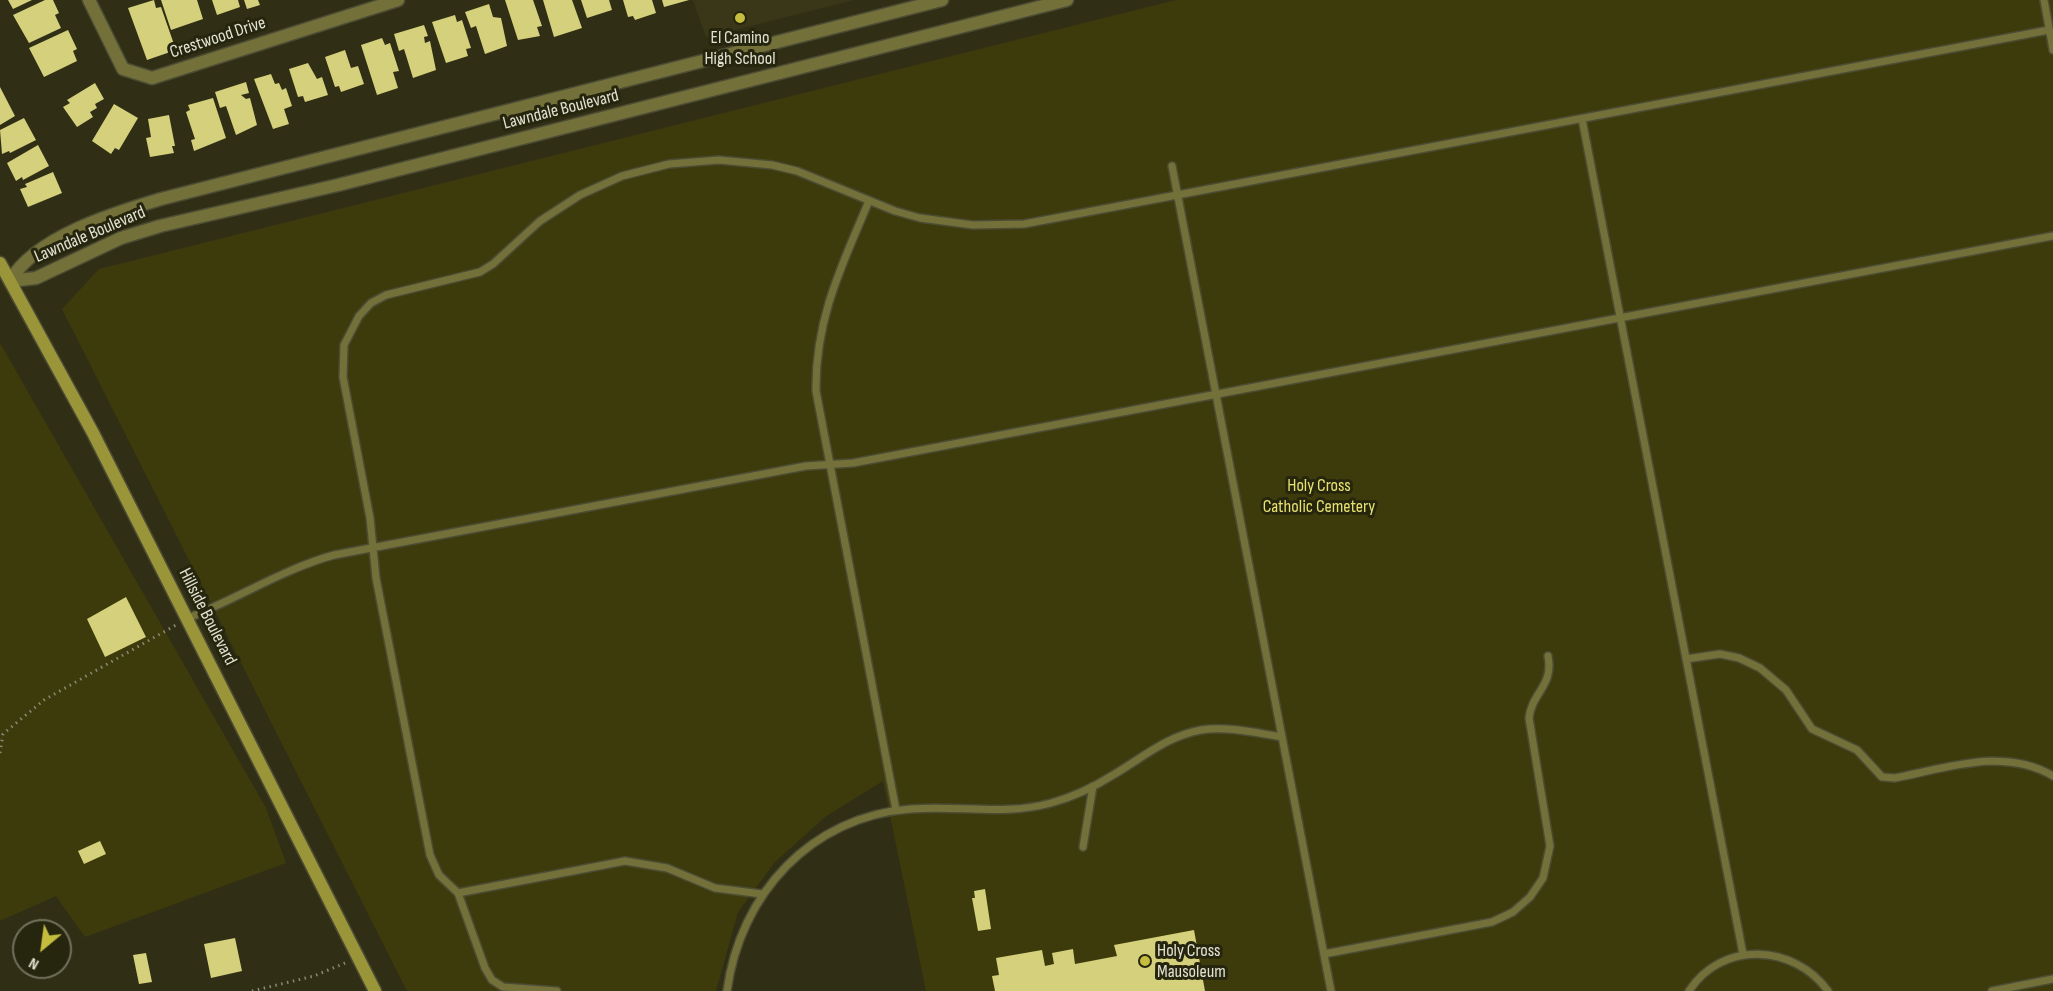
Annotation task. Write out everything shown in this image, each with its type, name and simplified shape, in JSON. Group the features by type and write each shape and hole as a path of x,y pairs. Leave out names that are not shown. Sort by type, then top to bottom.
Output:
{"main road":[{"name":"Hillside Boulevard","path":"0,262 75,399 188,618 375,991"}],"street":[{"name":"Crestwood Drive","path":"89,0 123,69 152,78 398,0"},
{"name":"Lawndale Boulevard","path":"10,281 18,267 41,249 106,217 161,199 942,0"},
{"name":"Lawndale Boulevard","path":"10,281 36,278 121,238 160,226 338,185 1067,0"}],"lane":[{"path":"2044,0 2053,50"},
{"path":"557,991 503,987 492,980 485,968 459,893 439,875 426,842 376,578 373,547 342,361 350,330 358,316 371,303 402,290 480,272 499,259 540,221 580,195 622,176 669,164 719,160 772,165 821,180 869,201 920,218 964,224 999,225 1046,221 2049,30"},
{"path":"1582,119 1743,954"},
{"path":"1172,166 1331,991"},
{"path":"869,201 828,302 817,351 818,408 896,810"},
{"path":"188,618 225,604 306,564 373,547 794,468 864,461 2053,236"},
{"path":"1686,659 1720,654 1739,658 1760,668 1786,690 1812,729 1857,750 1882,777 1894,778 1998,760 2031,766 2053,776"},
{"path":"1324,954 1492,922 1522,906 1537,888 1547,868 1550,836 1528,718 1531,705 1548,679 1548,656"},
{"path":"727,991 738,943 762,894 785,868 824,837 849,824 896,810 927,808 1009,811 1053,802 1093,786 1158,746 1185,734 1227,729 1282,737"},
{"path":"1083,848 1093,786"},
{"path":"459,893 625,861 667,868 716,888 762,894"},
{"path":"1689,991 1714,966 1743,954 1769,954 1795,962 1818,978 1828,991"},
{"path":"1992,991 2053,979"}],"path":[{"path":"0,753 3,734 44,700 188,618"},
{"path":"252,991 314,976 358,957"}],"shaded area":[{"name":"El Camino High School","path":"693,0 854,0 706,37"}],"green space":[{"name":"Holy Cross Catholic Cemetery","path":"1176,0 2053,0 2053,991 926,991 883,781 825,817 775,862 738,912 716,991 407,991 62,309 99,269"},
{"path":"0,343 266,808 286,863 85,937 56,896 0,921"}],"building":[{"path":"8,0 32,0 13,9"},
{"path":"45,0 53,0 59,13 55,15 61,28 29,43 13,15"},
{"path":"154,0 156,8 161,7 176,50 147,60 128,8"},
{"path":"161,0 197,0 203,19 171,30"},
{"path":"212,0 238,0 240,7 217,15"},
{"path":"244,0 258,0 260,5 247,9"},
{"path":"505,0 533,0 542,26 537,27 540,36 518,40"},
{"path":"543,0 572,0 582,28 554,37"},
{"path":"581,0 609,0 612,10 587,18"},
{"path":"623,0 652,0 656,13 635,20 633,16 628,17"},
{"path":"662,0 689,0 664,7"},
{"path":"489,4 493,17 501,18 507,46 485,54 476,26 471,28 465,12"},
{"path":"455,15 457,22 462,20 471,48 466,49 468,56 446,63 432,22"},
{"path":"424,25 428,36 424,37 425,43 430,41 436,70 413,78 404,49 399,51 394,34"},
{"path":"68,30 77,49 73,51 77,61 44,77 29,48"},
{"path":"382,38 385,45 390,43 399,71 393,72 398,88 377,95 361,45"},
{"path":"345,50 351,68 358,66 364,84 341,92 339,86 335,87 325,57"},
{"path":"308,63 317,79 322,77 328,95 305,102 303,96 298,97 289,69"},
{"path":"271,74 275,84 279,83 282,90 286,88 292,106 284,109 289,124 273,129 254,79"},
{"path":"246,82 249,93 241,95 246,99 250,98 257,125 236,135 226,106 220,108 215,92"},
{"path":"95,83 104,99 95,104 97,108 90,112 93,117 77,127 63,107 70,103 67,100"},
{"path":"0,87 15,116 0,125"},
{"path":"213,98 226,138 194,151 191,140 195,139 186,112 190,110 188,105"},
{"path":"114,104 138,118 119,150 115,148 111,154 92,141"},
{"path":"169,115 175,146 172,146 174,153 150,157 146,138 151,137 148,119"},
{"path":"24,118 36,140 10,153 9,151 2,154 0,130"},
{"path":"38,145 49,166 23,180 22,177 16,181 7,163"},
{"path":"53,172 62,193 28,207 20,189 27,187 25,184"},
{"path":"126,597 146,637 105,657 87,619"},
{"path":"100,841 106,854 84,864 78,851"},
{"path":"985,889 991,929 978,931 972,898 975,898 974,891"},
{"name":"Holy Cross Mausoleum","path":"1194,930 1205,991 995,991 992,976 999,975 996,958 1042,950 1045,966 1054,964 1052,953 1073,949 1075,964 1117,956 1114,945"},
{"path":"235,938 242,971 211,978 204,944"},
{"path":"146,953 152,982 139,984 133,955"}],"place":[{"name":"El Camino High School","path":"740,18"},
{"name":"Holy Cross Mausoleum","path":"1145,961"}]}
